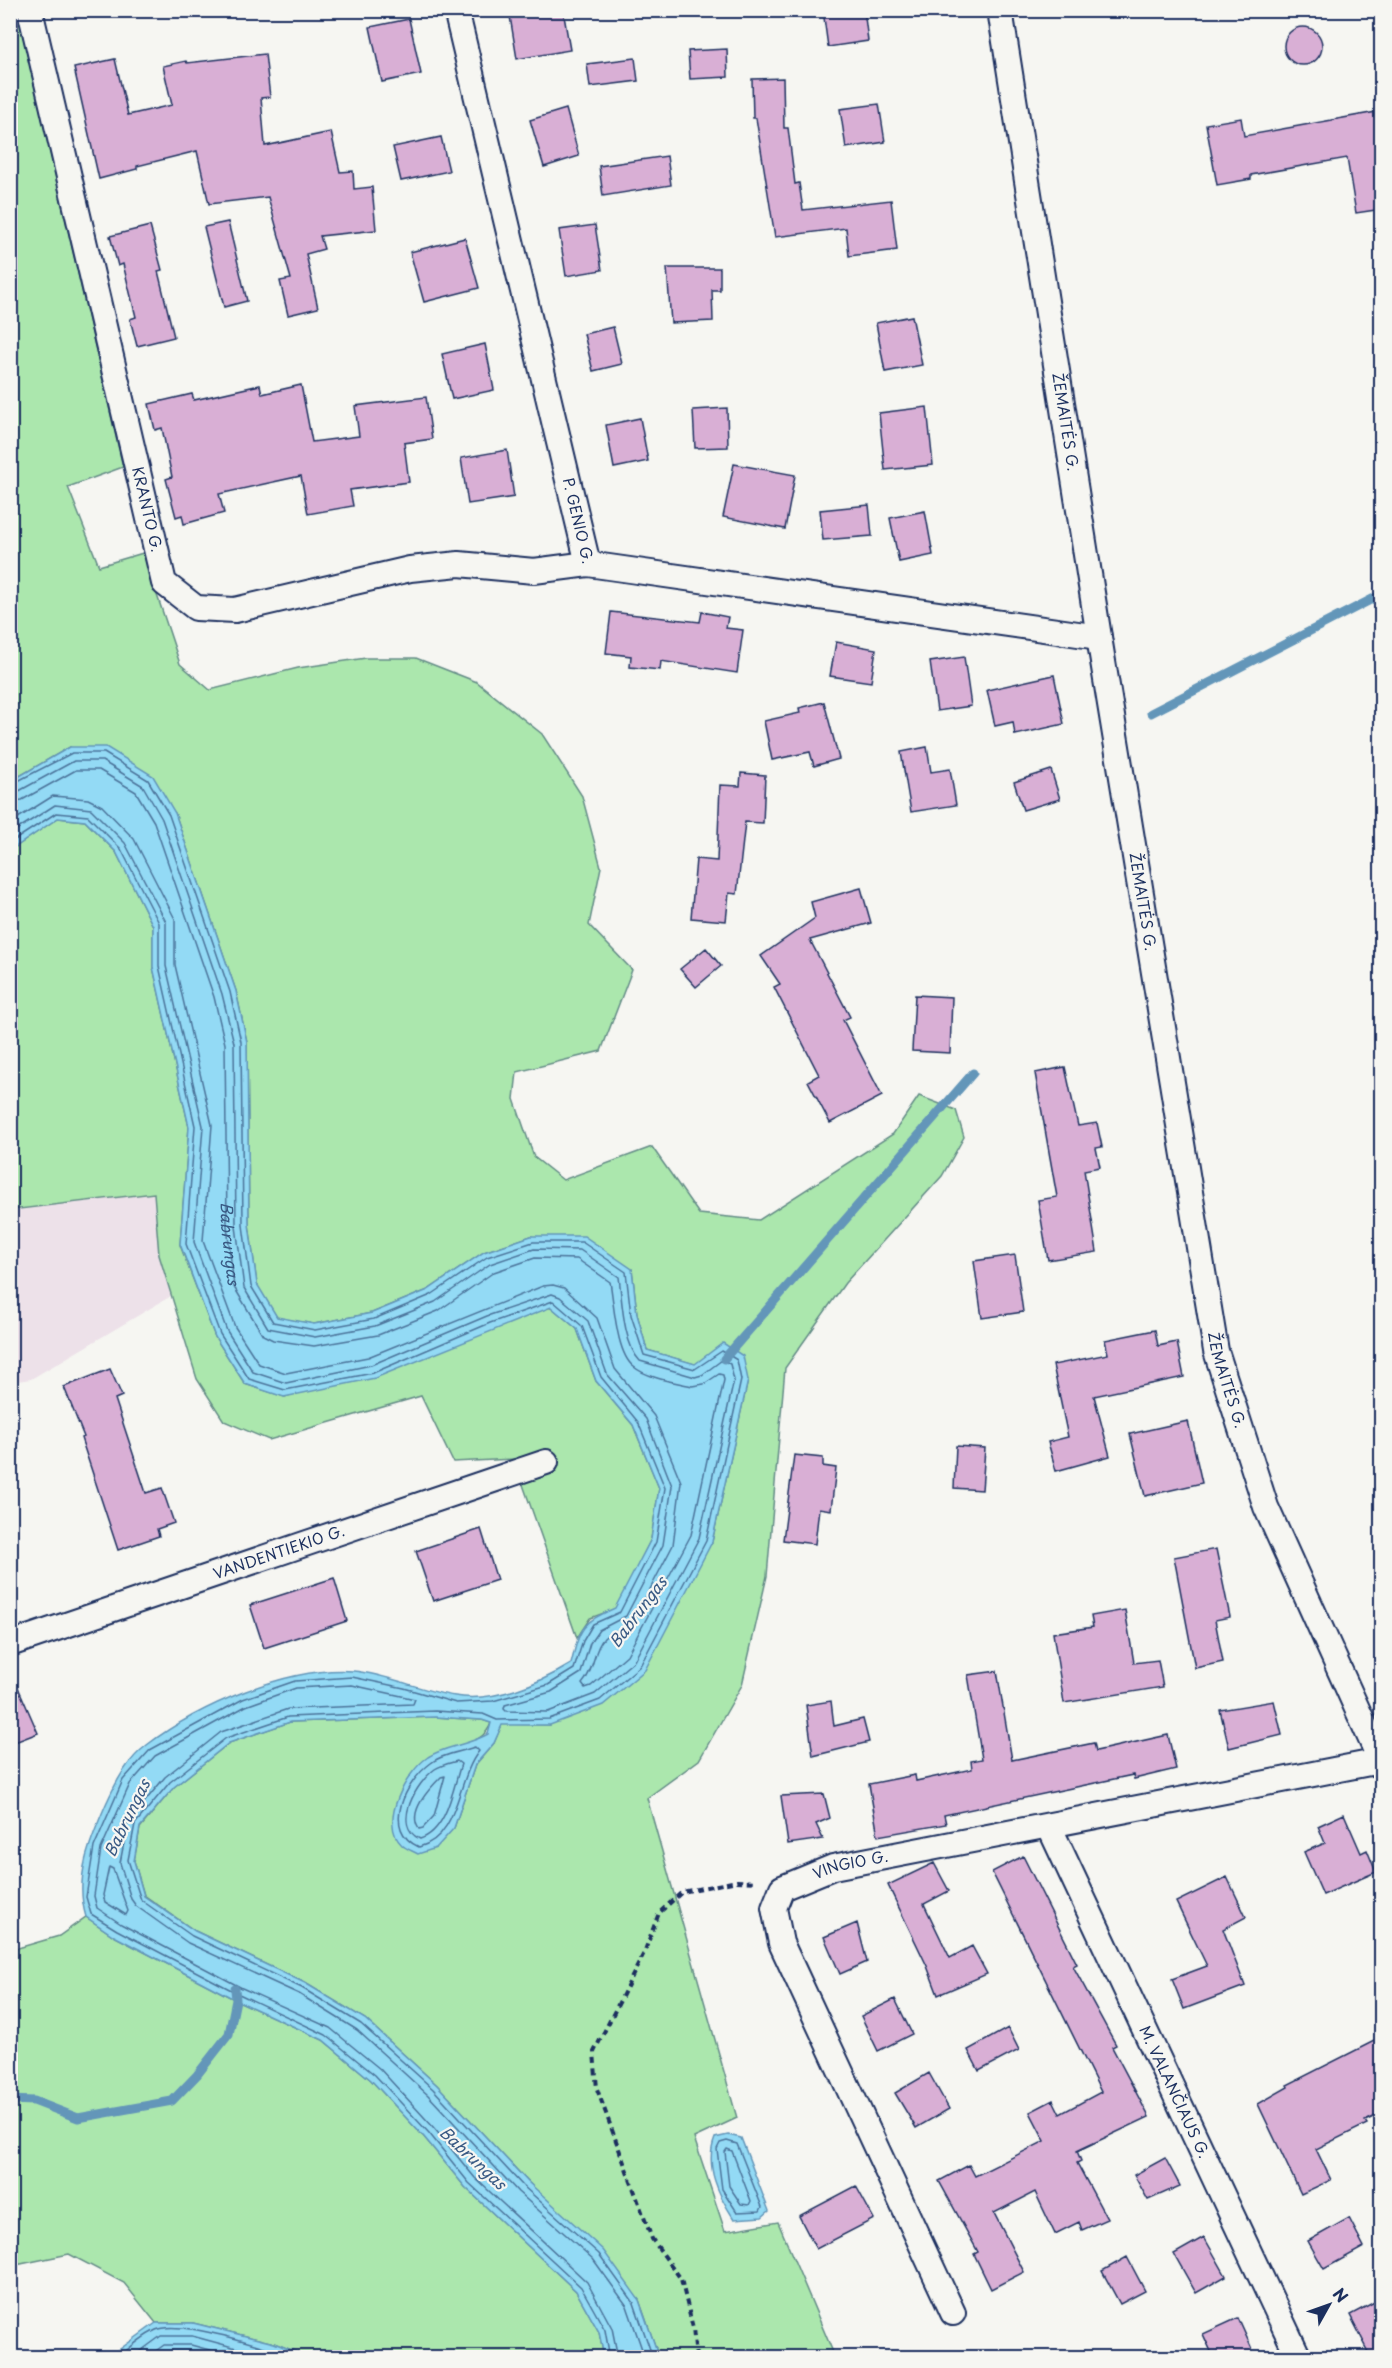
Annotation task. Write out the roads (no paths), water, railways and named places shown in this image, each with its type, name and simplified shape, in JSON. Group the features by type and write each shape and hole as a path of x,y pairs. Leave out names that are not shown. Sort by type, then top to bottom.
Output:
{"street":[{"name":"KRANTO G.","path":"30,10 164,582 196,608 236,610 410,570 459,564 534,572 588,564"},
{"name":"P. GENIO G.","path":"456,10 588,564 1099,637"},
{"name":"ŽEMAITĖS G.","path":"1000,10 1099,637 1216,1351 1266,1507 1381,1763"},
{"name":"VANDENTIEKIO G.","path":"10,1644 546,1462"},
{"name":"VINGIO G.","path":"953,2313 781,1943 774,1908 783,1888 833,1867 1381,1763"},
{"name":"M. VALANČIAUS G.","path":"1048,1826 1299,2358"}],"water":[{"name":"Babrungas","path":"70,747 106,747 153,776 175,813 236,991 247,1042 249,1224 257,1284 277,1317 314,1324 372,1313 428,1290 484,1252 531,1236 584,1236 632,1269 637,1314 647,1350 695,1364 723,1343 743,1356 748,1380 712,1542 645,1670 603,1705 550,1725 502,1725 494,1743 475,1765 454,1828 436,1848 418,1854 402,1845 395,1836 394,1811 398,1798 411,1774 428,1757 488,1734 491,1723 482,1720 435,1717 290,1722 229,1743 174,1787 140,1827 134,1861 144,1896 195,1931 305,1983 365,2019 437,2085 528,2182 603,2250 639,2300 659,2357 604,2357 599,2332 576,2291 465,2187 424,2137 371,2080 323,2040 236,2000 114,1936 86,1917 82,1888 89,1846 118,1780 128,1764 147,1745 168,1730 217,1703 245,1691 301,1675 328,1671 353,1671 392,1679 442,1694 470,1697 485,1697 516,1690 545,1678 571,1664 577,1642 584,1628 595,1618 615,1608 651,1539 659,1488 633,1425 596,1381 577,1329 551,1307 375,1378 284,1397 245,1384 215,1337 180,1244 189,1127 153,967 153,926 116,852 85,821 58,818 11,850 11,781"},
{"path":"728,2135 741,2138 769,2211 762,2217 734,2219 718,2191 712,2170 712,2149 715,2138"},
{"path":"156,2323 193,2323 274,2343 309,2357 109,2357"}],"waterway":[{"path":"1151,713 1382,594"},
{"path":"724,1359 973,1073"},
{"path":"10,2100 34,2101 78,2118 172,2101 197,2075 229,2034 236,2000 235,1989"}]}
